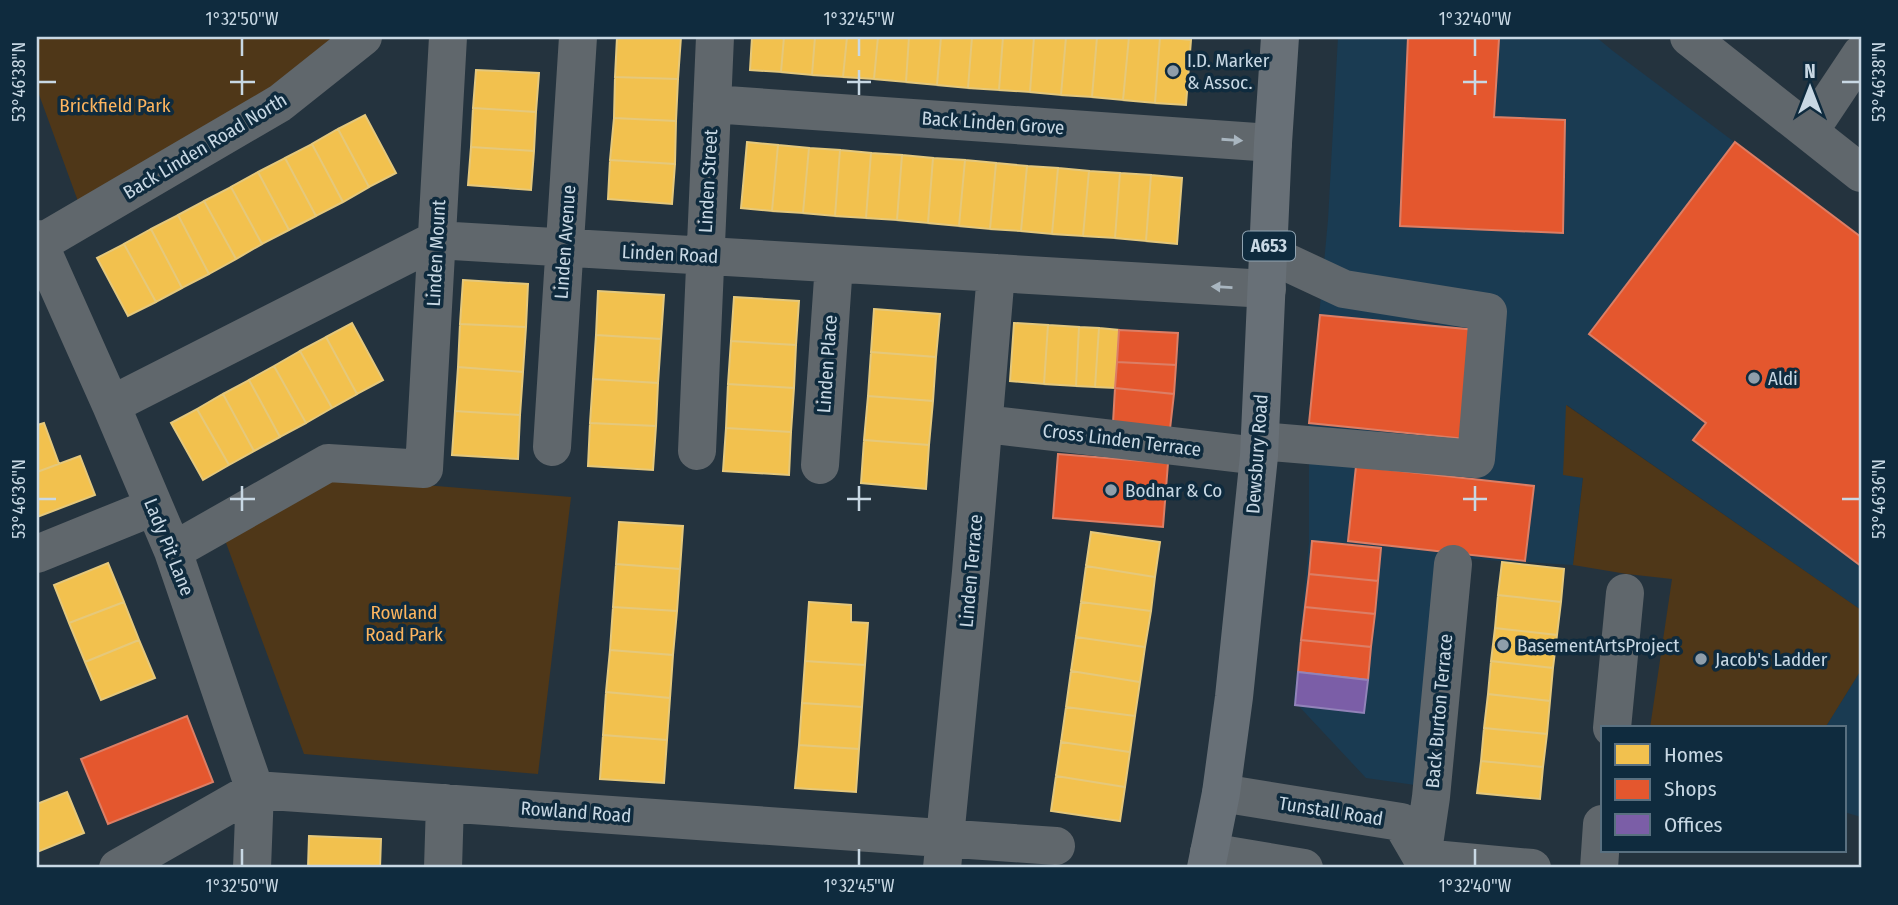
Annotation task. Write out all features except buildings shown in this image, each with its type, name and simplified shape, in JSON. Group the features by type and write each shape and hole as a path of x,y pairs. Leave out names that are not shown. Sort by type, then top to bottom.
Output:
{"main road":[{"name":"Dewsbury Road","path":"1208,860 1221,793 1234,697 1259,448 1280,37"}],"street":[{"name":"Back Linden Road North","path":"38,242 280,103 363,37"},
{"name":"Linden Mount","path":"173,551 328,463 424,469 448,37"},
{"name":"Linden Avenue","path":"552,447 578,37"},
{"name":"Linden Street","path":"696,451 715,37"},
{"path":"1689,37 1861,173"},
{"path":"1809,132 1861,54"},
{"name":"Back Linden Grove","path":"712,104 1273,143"},
{"name":"Linden Road","path":"436,240 1178,284 1268,272"},
{"path":"111,405 436,240"},
{"name":"Lady Pit Lane","path":"38,242 173,551 255,790 253,868"},
{"name":"Linden Place","path":"820,465 834,264"},
{"name":"Cross Linden Terrace","path":"985,424 1259,448 1476,459 1488,313 1344,289 1268,272"},
{"name":"Linden Terrace","path":"943,853 985,424 996,273"},
{"path":"37,554 153,507"},
{"name":"Back Burton Terrace","path":"1417,863 1431,797 1453,564"},
{"path":"1612,726 1625,593"},
{"path":"118,868 255,790"},
{"name":"Rowland Road","path":"255,790 445,803 943,853 1056,846"},
{"name":"Tunstall Road","path":"1221,793 1401,822 1417,863"},
{"path":"443,868 445,803"},
{"path":"1599,868 1601,839"},
{"path":"1208,860 1304,868"},
{"path":"1417,863 1532,868"}],"shaded area":[{"path":"1338,37 1596,37 1861,237 1861,610 1567,405 1583,478 1573,565 1438,557 1415,785 1366,778 1294,701 1309,543 1309,423 1328,220"},
{"path":"1861,670 1861,817 1846,813 1846,726 1826,726"}],"green space":[{"name":"Brickfield Park","path":"37,37 345,37 272,93 79,204 37,89"},
{"path":"1566,405 1861,610 1861,670 1826,726 1650,726 1672,579 1573,565 1583,478 1563,475"},
{"name":"Rowland Road Park","path":"326,477 571,497 538,774 304,754 222,532"}],"place":[{"name":"I.D. Marker & Assoc.","path":"1173,71"},
{"name":"Aldi","path":"1754,378"},
{"name":"Bodnar & Co","path":"1111,490"},
{"name":"BasementArtsProject","path":"1503,645"},
{"name":"Jacob's Ladder","path":"1701,659"}]}
